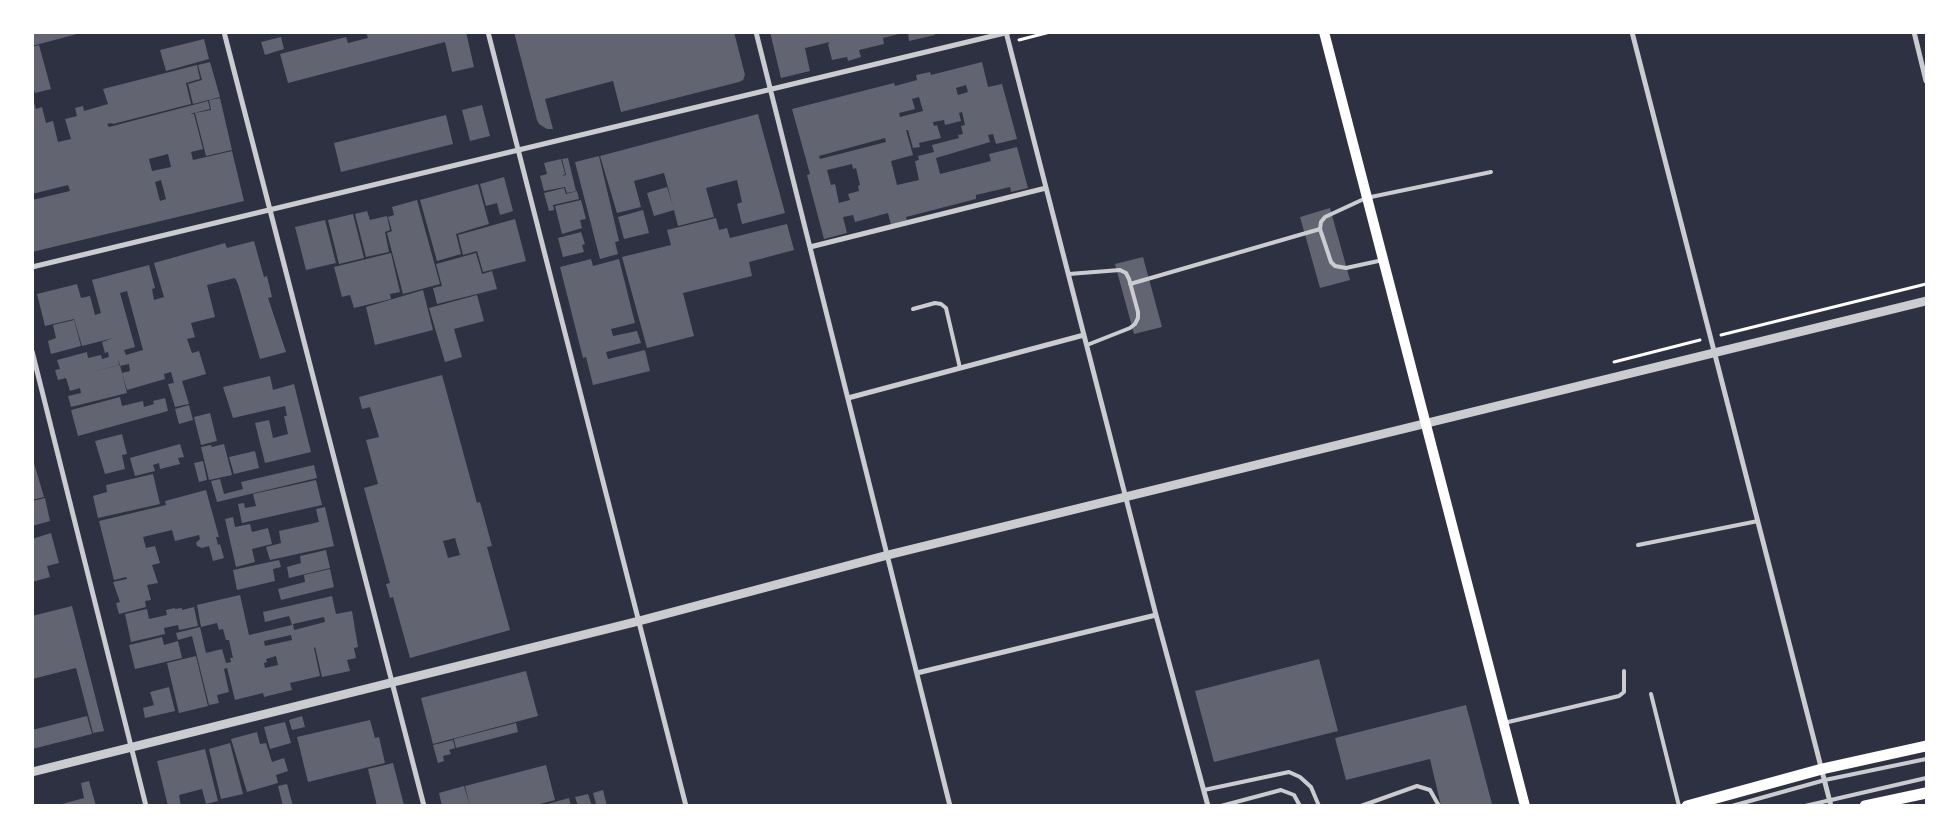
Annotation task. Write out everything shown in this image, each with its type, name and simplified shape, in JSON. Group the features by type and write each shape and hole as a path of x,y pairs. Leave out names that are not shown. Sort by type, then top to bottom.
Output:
{"main road":[{"path":"1324,32 1525,806"},
{"path":"1687,806 1824,774 1926,746"},
{"path":"1865,806 1926,792"}],"street":[{"path":"224,32 424,806"},
{"path":"488,32 686,806"},
{"path":"756,32 950,806"},
{"path":"1632,32 1831,806"},
{"path":"1914,32 1926,82"},
{"path":"32,267 1007,33 1156,614 1208,806"},
{"path":"810,248 1046,188"},
{"path":"32,772 638,621 888,555 1926,301"},
{"path":"848,398 1084,335"},
{"path":"32,351 146,806"},
{"path":"917,672 1156,614"}],"lane":[{"path":"1383,260 1346,268 1335,266 1331,262 1320,229 1321,222 1326,217 1366,198 1491,172"},
{"path":"1130,284 1320,229"},
{"path":"1068,274 1120,270 1126,273 1138,312 1135,324 1087,345"},
{"path":"913,309 935,304 941,304 946,308 960,368"},
{"path":"1638,545 1758,521"},
{"path":"1504,723 1619,696 1624,692 1624,671"},
{"path":"1651,694 1679,806"},
{"path":"1732,806 1824,774 1926,759"},
{"path":"1204,790 1289,772 1300,777 1311,787 1319,806"},
{"path":"1805,806 1926,778"},
{"path":"1361,806 1417,786 1430,790 1439,806"},
{"path":"1221,806 1281,790 1294,795 1300,806"}],"path":[{"path":"1009,42 1050,32"}],"building":[{"path":"32,32 81,32 81,33 32,46"},
{"path":"366,32 466,32 474,67 452,72 445,42 288,83 280,54 346,37 348,43 368,38"},
{"path":"514,32 734,32 745,75 743,80 739,82 621,112 613,81 545,99 553,129 547,129 539,124 537,120"},
{"path":"770,32 903,33 883,38 884,44 859,50 861,57 848,61 847,57 832,60 828,44 830,42 805,48 810,71 781,78"},
{"path":"908,32 934,32 935,35 909,41"},
{"path":"281,37 284,49 265,55 261,42"},
{"path":"204,39 209,59 166,71 160,50"},
{"path":"39,45 51,89 35,93 32,83 32,47"},
{"path":"210,62 220,97 193,104 188,84 202,80 198,65"},
{"path":"982,62 988,87 1002,84 1017,139 996,144 993,134 988,135 990,142 936,158 940,174 991,161 989,154 1017,147 1028,188 1011,192 1010,187 976,195 976,199 906,217 907,220 891,225 888,213 855,222 853,215 843,217 847,233 824,239 807,175 810,174 792,109 894,83 895,86 917,80 916,75 930,72 931,75","holes":["966,85 968,92 958,95 956,88","919,97 923,111 900,117 899,113 915,109 912,99","962,112 965,125 961,126 963,134 958,135 959,138 932,145 934,152 918,156 919,160 915,161 919,180 897,185 891,161 913,155 906,130 908,130 913,148 920,147 919,143 941,138 937,125 934,126 933,122 944,120 945,125 961,121 959,113","885,138 886,142 820,159 819,156","852,164 853,169 856,168 860,185 858,186 859,191 848,194 850,200 839,203 835,184 831,185 827,170"]},
{"path":"197,65 200,79 186,83 191,104 107,124 109,127 208,101 210,109 190,114 194,114 203,149 191,152 193,160 232,151 244,201 32,252 32,200 70,191 68,185 32,194 32,96 36,109 42,107 46,123 53,121 58,142 71,139 65,119 77,116 75,108 83,106 84,111 108,104 103,89","holes":["168,154 171,167 152,171 149,159","161,180 166,199 160,201 155,182"]},
{"path":"220,98 232,150 206,156 195,113 211,110 209,100"},
{"path":"482,105 490,136 470,141 462,110"},
{"path":"758,114 785,213 742,224 737,204 742,202 737,180 706,188 714,217 678,226 674,210 654,216 647,193 667,187 673,206 664,173 634,181 641,207 617,213 600,156"},
{"path":"446,115 453,144 341,172 334,143"},
{"path":"599,156 619,241 615,242 618,254 600,259 575,162"},
{"path":"568,158 576,191 567,193 565,187 544,191 540,176 547,174 544,163 561,159 565,174 562,176 566,175 562,159"},
{"path":"504,177 513,211 500,215 497,203 486,206 480,184"},
{"path":"478,184 489,224 456,234 461,254 437,261 420,200"},
{"path":"564,188 566,194 577,191 579,199 553,205 554,210 549,211 544,193"},
{"path":"417,200 440,284 403,294 387,233 392,231 388,217 394,215 392,207"},
{"path":"581,200 586,219 580,220 582,228 562,234 555,206"},
{"path":"1330,208 1350,280 1320,288 1300,217"},
{"path":"643,210 649,233 624,239 618,217"},
{"path":"367,211 370,220 387,216 390,230 385,232 389,252 366,257 355,214"},
{"path":"353,214 364,258 339,264 328,220"},
{"path":"716,218 719,230 727,228 730,238 787,224 794,250 749,262 752,276 683,293 694,336 647,348 622,257 671,245 667,230"},
{"path":"515,219 526,261 483,272 477,251 463,255 458,235"},
{"path":"325,220 336,263 306,270 295,227"},
{"path":"581,232 585,244 582,245 584,252 563,257 558,238"},
{"path":"254,241 264,277 267,276 272,297 268,298 286,352 260,359 235,278 207,285 215,317 191,323 195,337 187,339 192,353 199,351 206,374 182,381 189,404 175,407 168,384 174,383 171,372 164,374 165,379 127,390 122,373 127,393 71,407 68,396 81,393 80,388 70,391 66,378 58,380 55,370 60,369 57,360 87,352 88,358 101,355 102,359 109,357 108,352 105,353 102,342 113,338 82,346 74,319 45,326 37,294 77,284 81,298 90,296 95,315 101,313 92,280 149,265 155,288 152,289 154,300 164,297 154,263 225,243 227,248","holes":["127,291 143,350 126,355 124,350 135,347 120,293","129,364 130,371 122,373 120,366"]},
{"path":"391,253 400,292 390,294 391,299 354,308 350,295 342,297 334,267"},
{"path":"476,253 482,274 492,271 497,289 437,304 433,288 442,286 436,264"},
{"path":"1143,257 1162,327 1134,334 1115,264"},
{"path":"591,259 593,266 619,259 635,323 611,329 613,336 637,331 641,343 606,352 608,359 645,350 650,371 593,385 586,357 583,358 560,267"},
{"path":"423,290 433,330 375,345 366,307"},
{"path":"477,295 484,321 454,329 462,357 445,362 429,308"},
{"path":"74,320 81,346 51,354 48,341 56,338 53,325"},
{"path":"442,375 477,503 480,502 492,546 487,547 510,630 410,658 393,597 390,598 386,584 390,583 364,488 378,484 366,440 379,437 370,407 362,409 359,397","holes":["455,538 460,555 448,558 443,541"]},
{"path":"270,376 273,390 294,384 311,452 265,463 255,423 269,420 273,438 288,434 284,416 287,416 285,406 233,418 223,387"},
{"path":"120,397 122,406 143,401 144,407 154,404 153,401 165,398 168,411 78,436 71,410"},
{"path":"189,405 193,420 179,424 175,409"},
{"path":"210,413 217,441 201,445 194,417"},
{"path":"122,434 127,454 122,455 125,469 105,474 95,441"},
{"path":"180,444 184,457 178,458 180,464 160,469 159,463 153,465 155,471 135,476 130,458"},
{"path":"224,444 232,475 209,480 201,447"},
{"path":"255,451 259,468 234,474 229,457"},
{"path":"32,456 44,497 32,500"},
{"path":"203,461 207,480 199,482 194,463"},
{"path":"314,465 317,478 217,502 211,481 220,479 224,494 243,489 241,482"},
{"path":"153,474 160,504 98,518 93,496 107,492 106,485"},
{"path":"316,480 322,505 242,523 238,504 244,503 245,508 256,506 253,494"},
{"path":"206,490 219,537 216,537 218,545 220,544 224,558 213,561 209,546 202,548 197,546 196,543 200,539 199,535 175,541 172,530 143,537 146,548 155,546 160,563 152,565 158,583 147,585 151,600 145,601 146,607 119,614 116,603 120,602 113,582 127,579 126,577 114,580 99,521 166,505 165,501"},
{"path":"45,498 50,521 32,526 32,501"},
{"path":"325,507 334,546 270,560 266,547 281,543 279,531 319,522 316,509"},
{"path":"233,517 235,527 250,524 252,532 268,528 272,544 252,549 255,562 236,567 225,519"},
{"path":"51,533 59,563 47,566 50,577 32,582 32,539"},
{"path":"326,550 330,568 289,578 287,567 301,563 300,556"},
{"path":"279,560 281,567 273,569 275,581 237,590 233,570"},
{"path":"330,569 334,587 281,600 278,589 305,582 304,575"},
{"path":"240,595 249,635 292,625 289,616 265,622 263,612 332,596 336,614 352,611 358,647 354,648 356,658 347,660 350,671 322,677 315,647 320,676 290,683 292,690 264,697 263,693 235,700 227,668 224,669 229,692 217,695 219,703 209,705 192,636 178,640 176,633 200,627 206,653 222,649 226,663 231,662 230,658 233,658 229,640 226,640 223,629 219,630 217,623 201,627 197,605","holes":["324,617 325,622 294,630 293,624","291,635 292,640 265,646 264,641","276,656 278,665 265,668 264,663 267,662 266,659"]},
{"path":"72,606 104,731 93,733 76,668 32,679 32,616"},
{"path":"194,607 198,626 179,630 178,625 164,628 165,634 131,642 125,614 147,609 149,619 167,615 166,610 182,608 182,610"},
{"path":"162,637 164,645 178,641 182,658 135,669 129,645"},
{"path":"196,656 208,706 179,713 167,663"},
{"path":"1319,659 1338,731 1214,762 1195,691"},
{"path":"526,671 538,716 433,744 421,698"},
{"path":"169,687 175,711 145,718 143,708 154,705 150,692"},
{"path":"1466,705 1492,804 1441,806 1430,759 1346,780 1335,738"},
{"path":"87,716 92,734 32,749 32,730"},
{"path":"302,716 305,727 292,730 289,720"},
{"path":"370,720 375,738 379,737 385,763 308,782 297,737"},
{"path":"285,722 291,743 270,749 264,727"},
{"path":"516,723 518,732 456,748 454,739"},
{"path":"257,732 260,744 266,743 272,762 284,758 288,771 276,775 278,783 247,792 231,739"},
{"path":"453,740 455,748 449,750 451,754 443,756 444,761 438,763 433,745"},
{"path":"230,743 243,794 221,799 209,749"},
{"path":"205,749 218,801 206,804 202,789 179,795 181,806 168,806 157,761"},
{"path":"393,763 404,805 377,806 368,769"},
{"path":"546,765 555,800 533,806 470,806 465,786"},
{"path":"89,781 96,806 62,806 62,804 84,798 81,783"},
{"path":"287,784 293,806 283,806 278,786"},
{"path":"464,786 470,806 442,806 439,793"},
{"path":"603,790 607,806 592,806 596,804 593,793"},
{"path":"588,794 592,806 578,806 575,797"},
{"path":"569,798 571,806 544,806 544,805"}]}
